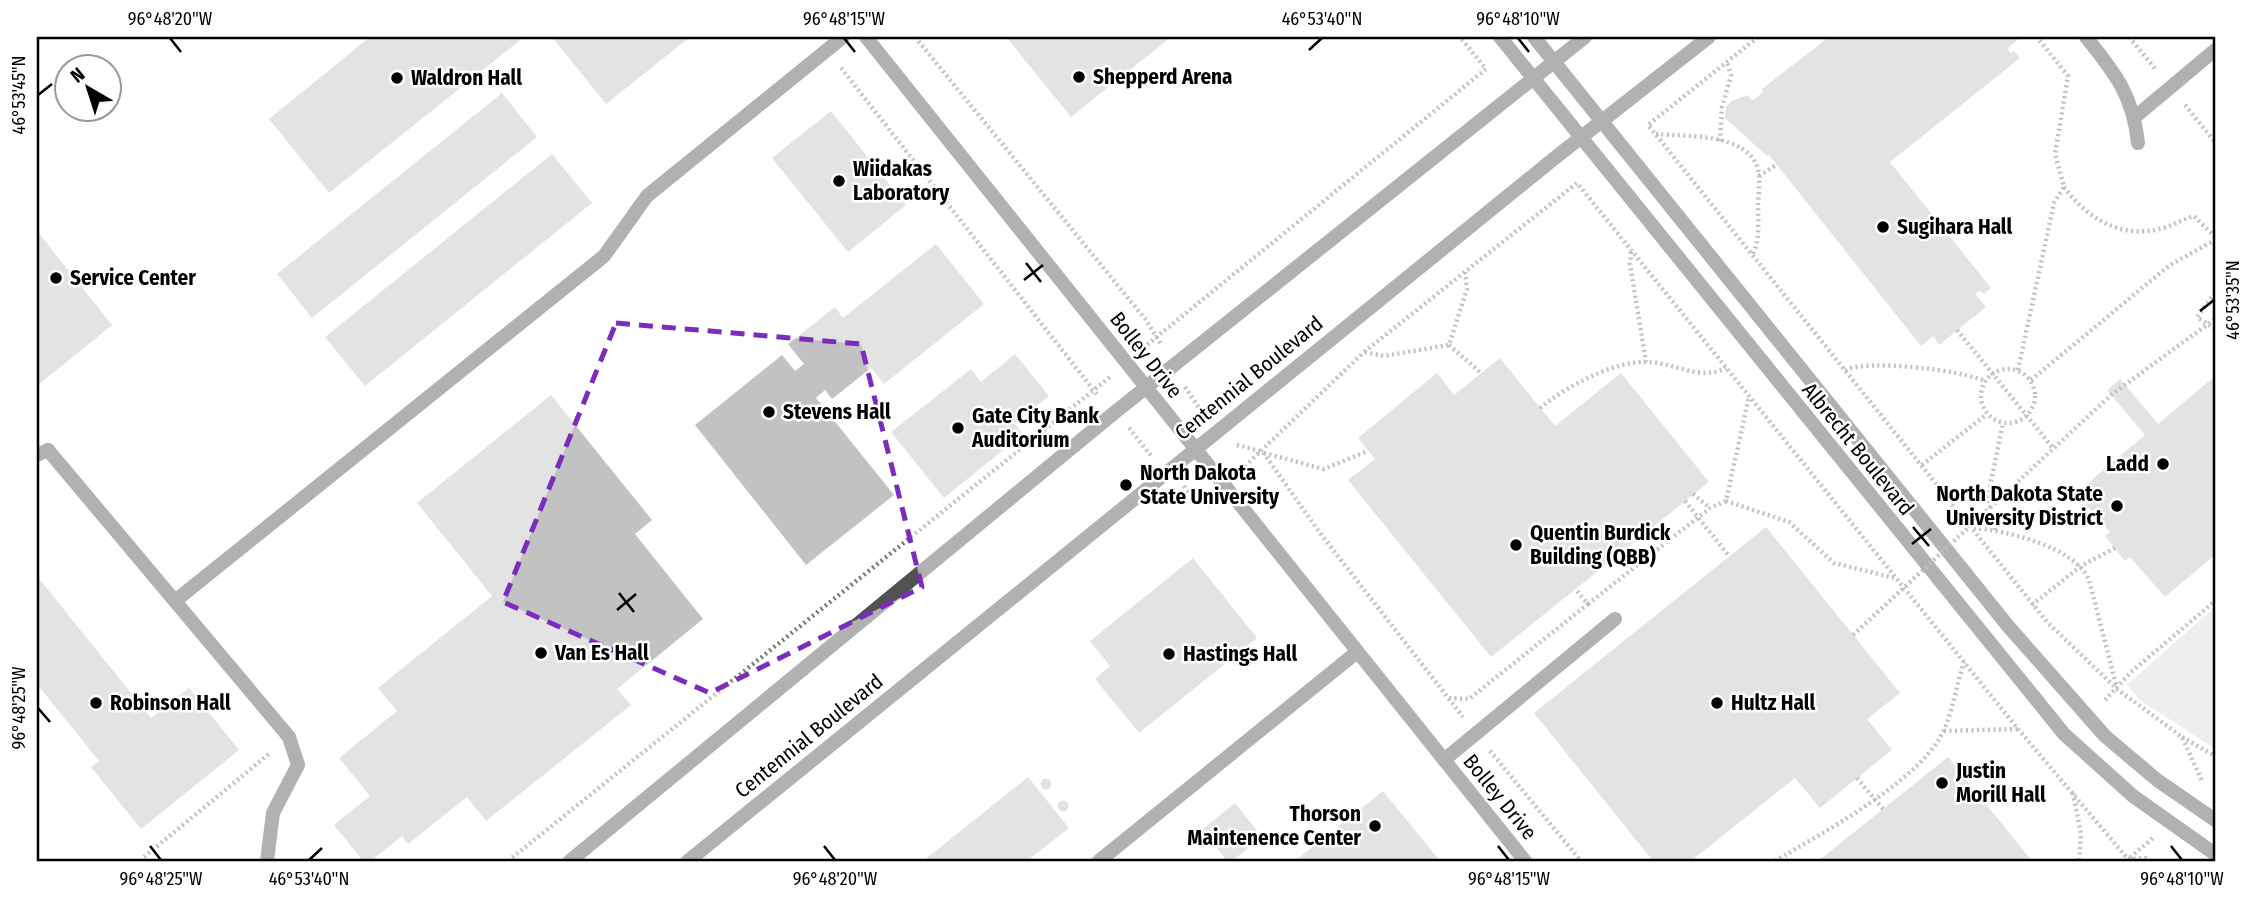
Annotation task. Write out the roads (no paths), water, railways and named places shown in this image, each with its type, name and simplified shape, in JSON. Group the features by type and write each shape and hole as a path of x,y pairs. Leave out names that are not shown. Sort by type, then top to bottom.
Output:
{"street":[{"path":"175,601 604,256 647,197 843,37"},
{"name":"Bolley Drive","path":"866,37 1525,861"},
{"name":"Albrecht Boulevard","path":"1500,37 2056,725 2107,775 2170,824 2215,854"},
{"name":"Albrecht Boulevard","path":"1534,37 2008,626 2085,716 2157,780 2215,820"},
{"path":"570,861 1114,413 1586,37"},
{"name":"Centennial Boulevard","path":"688,861 1170,468 1709,37"},
{"path":"2086,37 2116,75 2135,117 2138,143"},
{"path":"2135,117 2215,50"},
{"path":"42,452 175,601 289,737 298,765 272,813 267,861"},
{"path":"1444,760 1615,619"},
{"path":"1100,861 1357,652"}],"place":[{"name":"Shepperd Arena","path":"1079,77"},
{"name":"Waldron Hall","path":"397,78"},
{"name":"Wiidakas Laboratory","path":"839,181"},
{"name":"Sugihara Hall","path":"1883,227"},
{"name":"Service Center","path":"56,278"},
{"name":"Stevens Hall","path":"769,412"},
{"name":"Gate City Bank Auditorium","path":"958,428"},
{"name":"Ladd","path":"2163,464"},
{"name":"North Dakota State University","path":"1126,485"},
{"name":"North Dakota State University District","path":"2117,506"},
{"name":"Quentin Burdick Building (QBB)","path":"1516,545"},
{"name":"Van Es Hall","path":"541,653"},
{"name":"Hastings Hall","path":"1169,654"},
{"name":"Robinson Hall","path":"96,703"},
{"name":"Hultz Hall","path":"1717,703"},
{"name":"Justin Morill Hall","path":"1942,783"},
{"name":"Thorson Maintenence Center","path":"1375,826"}]}
